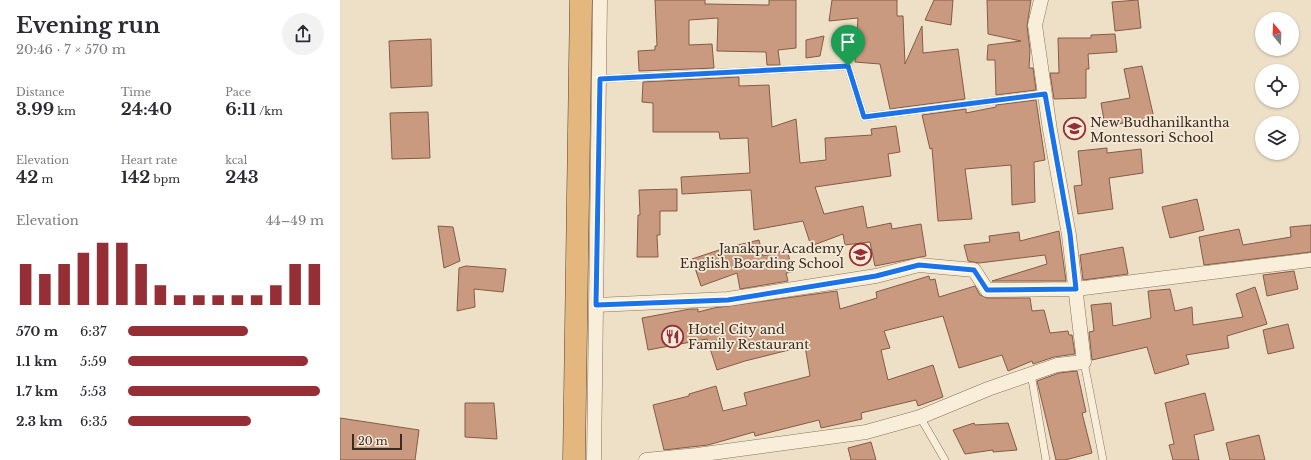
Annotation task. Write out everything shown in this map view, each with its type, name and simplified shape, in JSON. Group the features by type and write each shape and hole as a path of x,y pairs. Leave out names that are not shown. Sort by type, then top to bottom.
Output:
{"highway":[{"path":"574,460 581,0"}],"street":[{"path":"594,460 600,0"},
{"path":"646,460 697,455 866,432 920,417 988,389 1057,365 1084,362 1070,234 1045,94 1035,25 1041,0"},
{"path":"596,305 728,300 876,276 919,265 974,270 987,290 1076,289 1311,260"}],"lane":[{"path":"600,79 848,66 864,117 1045,94"},
{"path":"1084,362 1103,460"},
{"path":"1031,374 1046,460"},
{"path":"920,417 945,460"}],"building":[{"path":"655,0 705,0 705,4 769,5 769,0 796,0 796,48 778,50 780,65 767,65 766,52 717,51 718,18 689,20 689,45 712,44 714,68 639,71 638,51 655,50 655,46 657,46"},
{"path":"832,0 897,0 897,16 903,16 905,64 922,26 923,53 958,49 965,99 890,109 880,64 855,62 858,18 829,21"},
{"path":"934,0 953,0 951,25 925,20"},
{"path":"987,0 1031,0 1027,26 1030,50 1029,68 1033,68 1036,90 996,95 995,60 987,60 988,45 1021,41 988,34"},
{"path":"1138,0 1141,28 1115,31 1112,2"},
{"path":"1115,34 1117,52 1088,54 1089,69 1086,69 1086,98 1054,99 1050,73 1059,73 1058,38 1091,38 1091,35"},
{"path":"824,36 820,56 806,58 806,40"},
{"path":"431,39 432,86 391,88 389,41"},
{"path":"1142,66 1154,118 1105,126 1101,103 1130,98 1124,69"},
{"path":"739,77 739,86 769,85 772,127 796,119 800,163 826,160 825,138 872,135 871,129 896,126 900,152 888,154 891,176 815,187 824,214 863,206 867,228 891,223 892,229 921,224 926,256 875,266 870,242 845,245 843,234 811,246 803,221 754,230 751,190 682,194 681,177 750,173 748,138 720,139 719,132 653,132 653,103 642,102 643,82"},
{"path":"1036,100 1045,160 1034,162 1035,202 1012,205 1011,165 965,169 972,219 938,221 932,148 930,149 922,115 966,109 966,113 996,107 996,105"},
{"path":"428,112 430,158 392,159 390,113"},
{"path":"1107,148 1107,153 1141,149 1143,173 1109,178 1113,209 1078,214 1074,186 1082,185 1078,151"},
{"path":"677,189 677,211 660,211 660,235 657,235 658,257 637,257 638,215 640,215 639,190"},
{"path":"1197,199 1204,230 1170,238 1162,207"},
{"path":"1311,225 1311,252 1204,265 1199,237 1239,229 1243,245 1291,237 1290,227"},
{"path":"438,226 453,227 460,261 444,268"},
{"path":"1059,231 1066,281 992,281 1047,264 1045,255 979,263 968,261 964,245 990,242 989,236 1019,232 1020,241"},
{"path":"759,240 763,256 787,250 793,272 786,273 788,281 740,289 737,273 701,286 692,259 725,248"},
{"path":"1123,247 1128,274 1083,280 1080,255"},
{"path":"466,266 506,269 503,292 474,289 475,307 457,311 459,268"},
{"path":"1294,271 1298,289 1267,296 1263,275"},
{"path":"929,276 930,280 935,279 939,297 975,286 980,295 987,298 1030,298 1032,311 1044,310 1050,333 1068,331 1069,335 1072,335 1075,354 1054,357 1033,364 1032,361 1008,371 1002,355 959,368 943,316 884,331 890,348 881,350 888,380 933,365 943,397 918,406 916,400 861,413 862,419 821,428 819,420 755,436 754,432 708,445 664,450 653,405 689,396 689,394 716,386 723,411 747,405 744,393 810,376 805,346 745,361 717,370 707,339 648,350 642,318 690,309 698,309 698,312 714,308 837,291 840,309 877,298 876,292"},
{"path":"1255,287 1267,324 1227,336 1229,348 1186,355 1189,364 1155,374 1147,347 1092,360 1089,332 1094,331 1091,305 1111,303 1113,326 1151,318 1148,291 1170,289 1175,311 1192,307 1193,325 1243,317 1236,294"},
{"path":"1288,324 1294,348 1268,354 1263,330"},
{"path":"1077,371 1086,412 1082,413 1092,453 1065,460 1056,460 1037,381 1059,373"},
{"path":"1205,393 1214,430 1194,435 1199,460 1173,460 1169,445 1174,444 1165,403"},
{"path":"465,403 494,403 497,439 465,437"},
{"path":"340,418 419,430 415,460 340,460"},
{"path":"974,423 975,425 1008,423 1017,450 993,452 993,450 965,454 953,430"},
{"path":"1259,435 1265,460 1230,460 1226,443"},
{"path":"871,442 876,460 851,460 848,448"}],"place":[{"name":"New Budhanilkantha Montessori School","path":"1075,129"},
{"name":"Janakpur Academy English Boarding School","path":"860,255"},
{"name":"Hotel City and Family Restaurant","path":"673,336"}],"route":[{"path":"848,66 864,117 1045,94 1050,130 1070,234 1076,289 987,290 974,270 919,265 876,276 728,300 596,305 600,79 848,66"}]}
